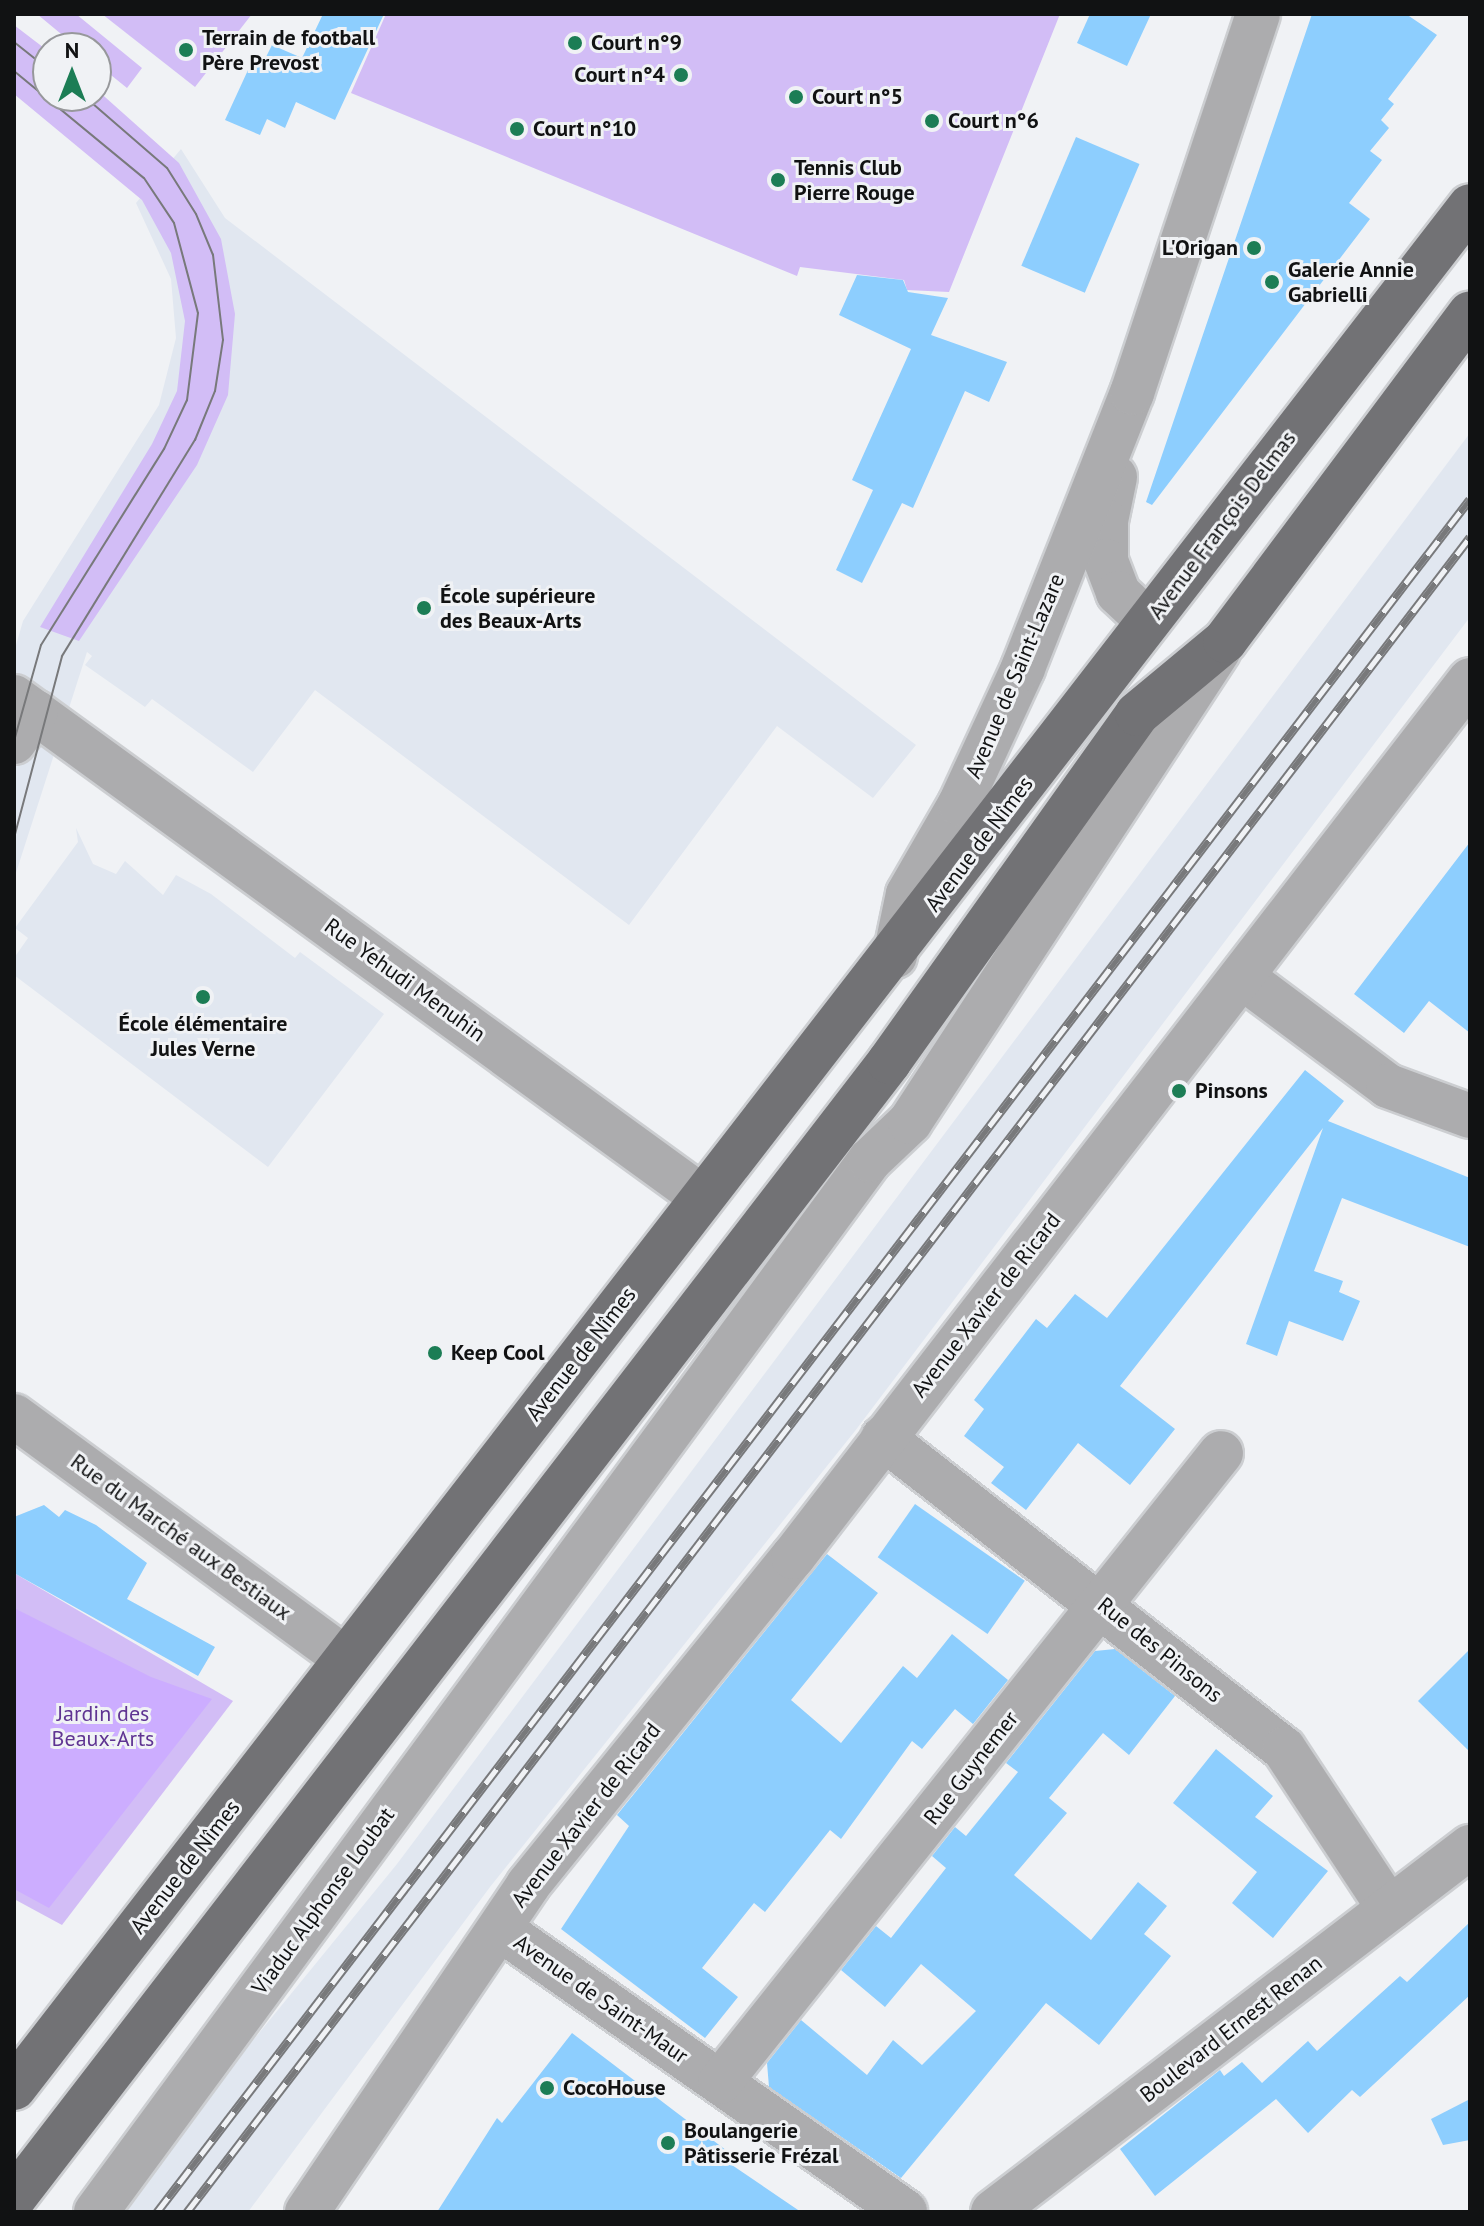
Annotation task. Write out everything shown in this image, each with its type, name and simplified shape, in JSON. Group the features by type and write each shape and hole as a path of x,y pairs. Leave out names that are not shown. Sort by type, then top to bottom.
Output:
{"main road":[{"name":"Avenue François Delmas","path":"1137,714 1147,620 1470,206"},
{"path":"14,2198 714,1285 889,1062 1137,714 1225,641 1470,313"},
{"name":"Avenue de Nîmes","path":"14,2088 702,1197 895,956 1147,620"},
{"path":"702,1197 714,1285"}],"street":[{"name":"Avenue de Saint-Lazare","path":"895,956 908,894 960,804 1023,668 1132,393 1258,14"},
{"name":"Avenue de Saint-Lazare","path":"1132,393 1106,521 1106,561 1118,593 1147,620"},
{"path":"870,1160 910,1122 1225,641"},
{"name":"Avenue Xavier de Ricard","path":"500,1929 1470,680"},
{"name":"Rue Yehudi Menuhin","path":"21,717 702,1197"},
{"path":"1242,977 1388,1086 1470,1116"},
{"path":"870,1160 889,1062"},
{"name":"Viaduc Alphonse Loubat","path":"96,2212 870,1160"},
{"name":"Rue du Marché aux Bestiaux","path":"14,1416 346,1659"},
{"name":"Rue des Pinsons","path":"883,1438 1102,1603 1284,1749 1389,1908"},
{"name":"Rue Guynemer","path":"720,2082 1221,1453"},
{"name":"Boulevard Ernest Renan","path":"993,2212 1470,1847"},
{"name":"Avenue de Saint-Maur","path":"307,2212 500,1929 905,2212"}],"shaded area":[{"name":"École supérieure des Beaux-Arts","path":"181,149 225,218 916,745 873,798 777,726 629,925 315,690 253,772 152,699 145,707 85,665 92,656 87,652 14,879 14,652 23,621 159,405 176,338 171,279 136,203"},
{"path":"1470,433 1470,617 855,1431 490,1887 248,2212 113,2212 397,1864"},
{"name":"École élémentaire Jules Verne","path":"76,828 93,864 116,874 125,861 163,895 176,875 211,894 295,958 300,952 384,1014 268,1167 14,975 14,958 28,938 15,928 78,842"}],"green space":[{"path":"37,14 76,14 98,32 59,32"},
{"name":"Terrain de football Père Prevost","path":"102,14 252,14 195,87"},
{"name":"Tennis Club Pierre Rouge","path":"386,14 1060,14 949,292 907,290 904,280 800,267 797,276 351,93"},
{"path":"14,25 32,39 32,109 14,94"},
{"path":"112,43 142,68 127,88 112,76"},
{"path":"112,103 179,163 221,239 235,314 228,395 197,465 79,641 40,627 152,444 177,391 185,321 171,253 142,200 36,112 112,112"},
{"name":"Jardin des Beaux-Arts","path":"14,1573 233,1701 62,1925 14,1899"},
{"name":"Jardin des Beaux-Arts","path":"14,1608 151,1677 212,1699 49,1908 14,1889"}],"building":[{"path":"323,14 384,14 335,120 296,102 285,128 267,119 260,135 225,120 254,57 264,61 272,45 302,58"},
{"path":"1090,14 1151,14 1127,66 1077,43"},
{"path":"1312,14 1406,14 1437,35 1388,99 1394,104 1381,120 1389,128 1370,151 1382,160 1349,203 1370,219 1152,505 1146,502"},
{"path":"1076,137 1140,164 1085,293 1021,266"},
{"path":"857,275 903,280 908,292 948,298 931,335 1007,362 989,402 965,391 913,508 902,503 862,583 836,570 873,490 852,480 911,349 839,315"},
{"path":"1470,842 1470,1033 1429,1001 1404,1033 1354,994"},
{"path":"1305,1070 1344,1101 1328,1121 1470,1178 1470,1247 1342,1198 1314,1271 1343,1281 1339,1292 1360,1301 1343,1341 1289,1321 1277,1356 1246,1344 1323,1128 1120,1386 1175,1429 1130,1485 1078,1443 1026,1510 991,1483 1004,1467 964,1436 984,1409 974,1400 1036,1319 1047,1328 1075,1294 1107,1318"},
{"path":"915,1504 1025,1581 987,1634 878,1557"},
{"path":"44,1505 59,1517 65,1510 96,1525 147,1563 127,1599 215,1647 198,1676 14,1573 14,1517"},
{"path":"827,1554 878,1593 791,1700 841,1743 903,1666 917,1678 952,1634 1008,1680 973,1724 955,1709 922,1749 912,1741 841,1839 830,1830 765,1912 754,1903 702,1968 738,1997 705,2038 561,1929 629,1826 617,1815"},
{"path":"1115,1649 1175,1696 1129,1755 1103,1733 1049,1798 1067,1813 1014,1875 1091,1940 1138,1882 1167,1906 1144,1934 1171,1956 1099,2045 1046,2003 901,2178 769,2087 767,2063 801,2020 867,2075 893,2040 922,2065 976,2011 921,1964 885,2007 841,1970 876,1926 891,1938 946,1868 932,1856 955,1827 966,1836 1018,1772 1006,1763 1095,1651"},
{"path":"1470,1649 1470,1752 1418,1701"},
{"path":"1216,1749 1273,1796 1255,1817 1328,1871 1273,1938 1232,1903 1257,1872 1173,1803"},
{"path":"1470,1922 1470,1995 1360,2097 1352,2090 1308,2133 1276,2099 1155,2196 1120,2149 1220,2070 1224,2076 1242,2062 1262,2083 1308,2041 1317,2051 1400,1976 1407,1982"},
{"path":"572,2033 731,2154 726,2161 801,2212 437,2212 497,2118 502,2123"},
{"path":"1470,2099 1470,2140 1443,2145 1431,2119"}],"tram line":[{"path":"14,42 32,56"},
{"path":"14,71 144,178 174,223 198,313 187,400 164,449 41,645 14,741"},
{"path":"14,838 62,656 195,440 215,391 223,340 213,255 196,214 167,168 102,112"}],"railway":[{"path":"157,2212 1470,499"},
{"path":"187,2212 1470,537"}],"place":[{"name":"Court n°9","path":"575,43"},
{"name":"Terrain de football Père Prevost","path":"186,50"},
{"name":"Court n°4","path":"681,75"},
{"name":"Court n°5","path":"796,97"},
{"name":"Court n°6","path":"932,121"},
{"name":"Court n°10","path":"517,129"},
{"name":"Tennis Club Pierre Rouge","path":"778,180"},
{"name":"L'Origan","path":"1254,248"},
{"name":"Galerie Annie Gabrielli","path":"1272,282"},
{"name":"École supérieure des Beaux-Arts","path":"424,608"},
{"name":"École élémentaire Jules Verne","path":"203,997"},
{"name":"Pinsons","path":"1179,1091"},
{"name":"Keep Cool","path":"435,1353"},
{"name":"CocoHouse","path":"547,2088"},
{"name":"Boulangerie Pâtisserie Frézal","path":"668,2143"}]}
